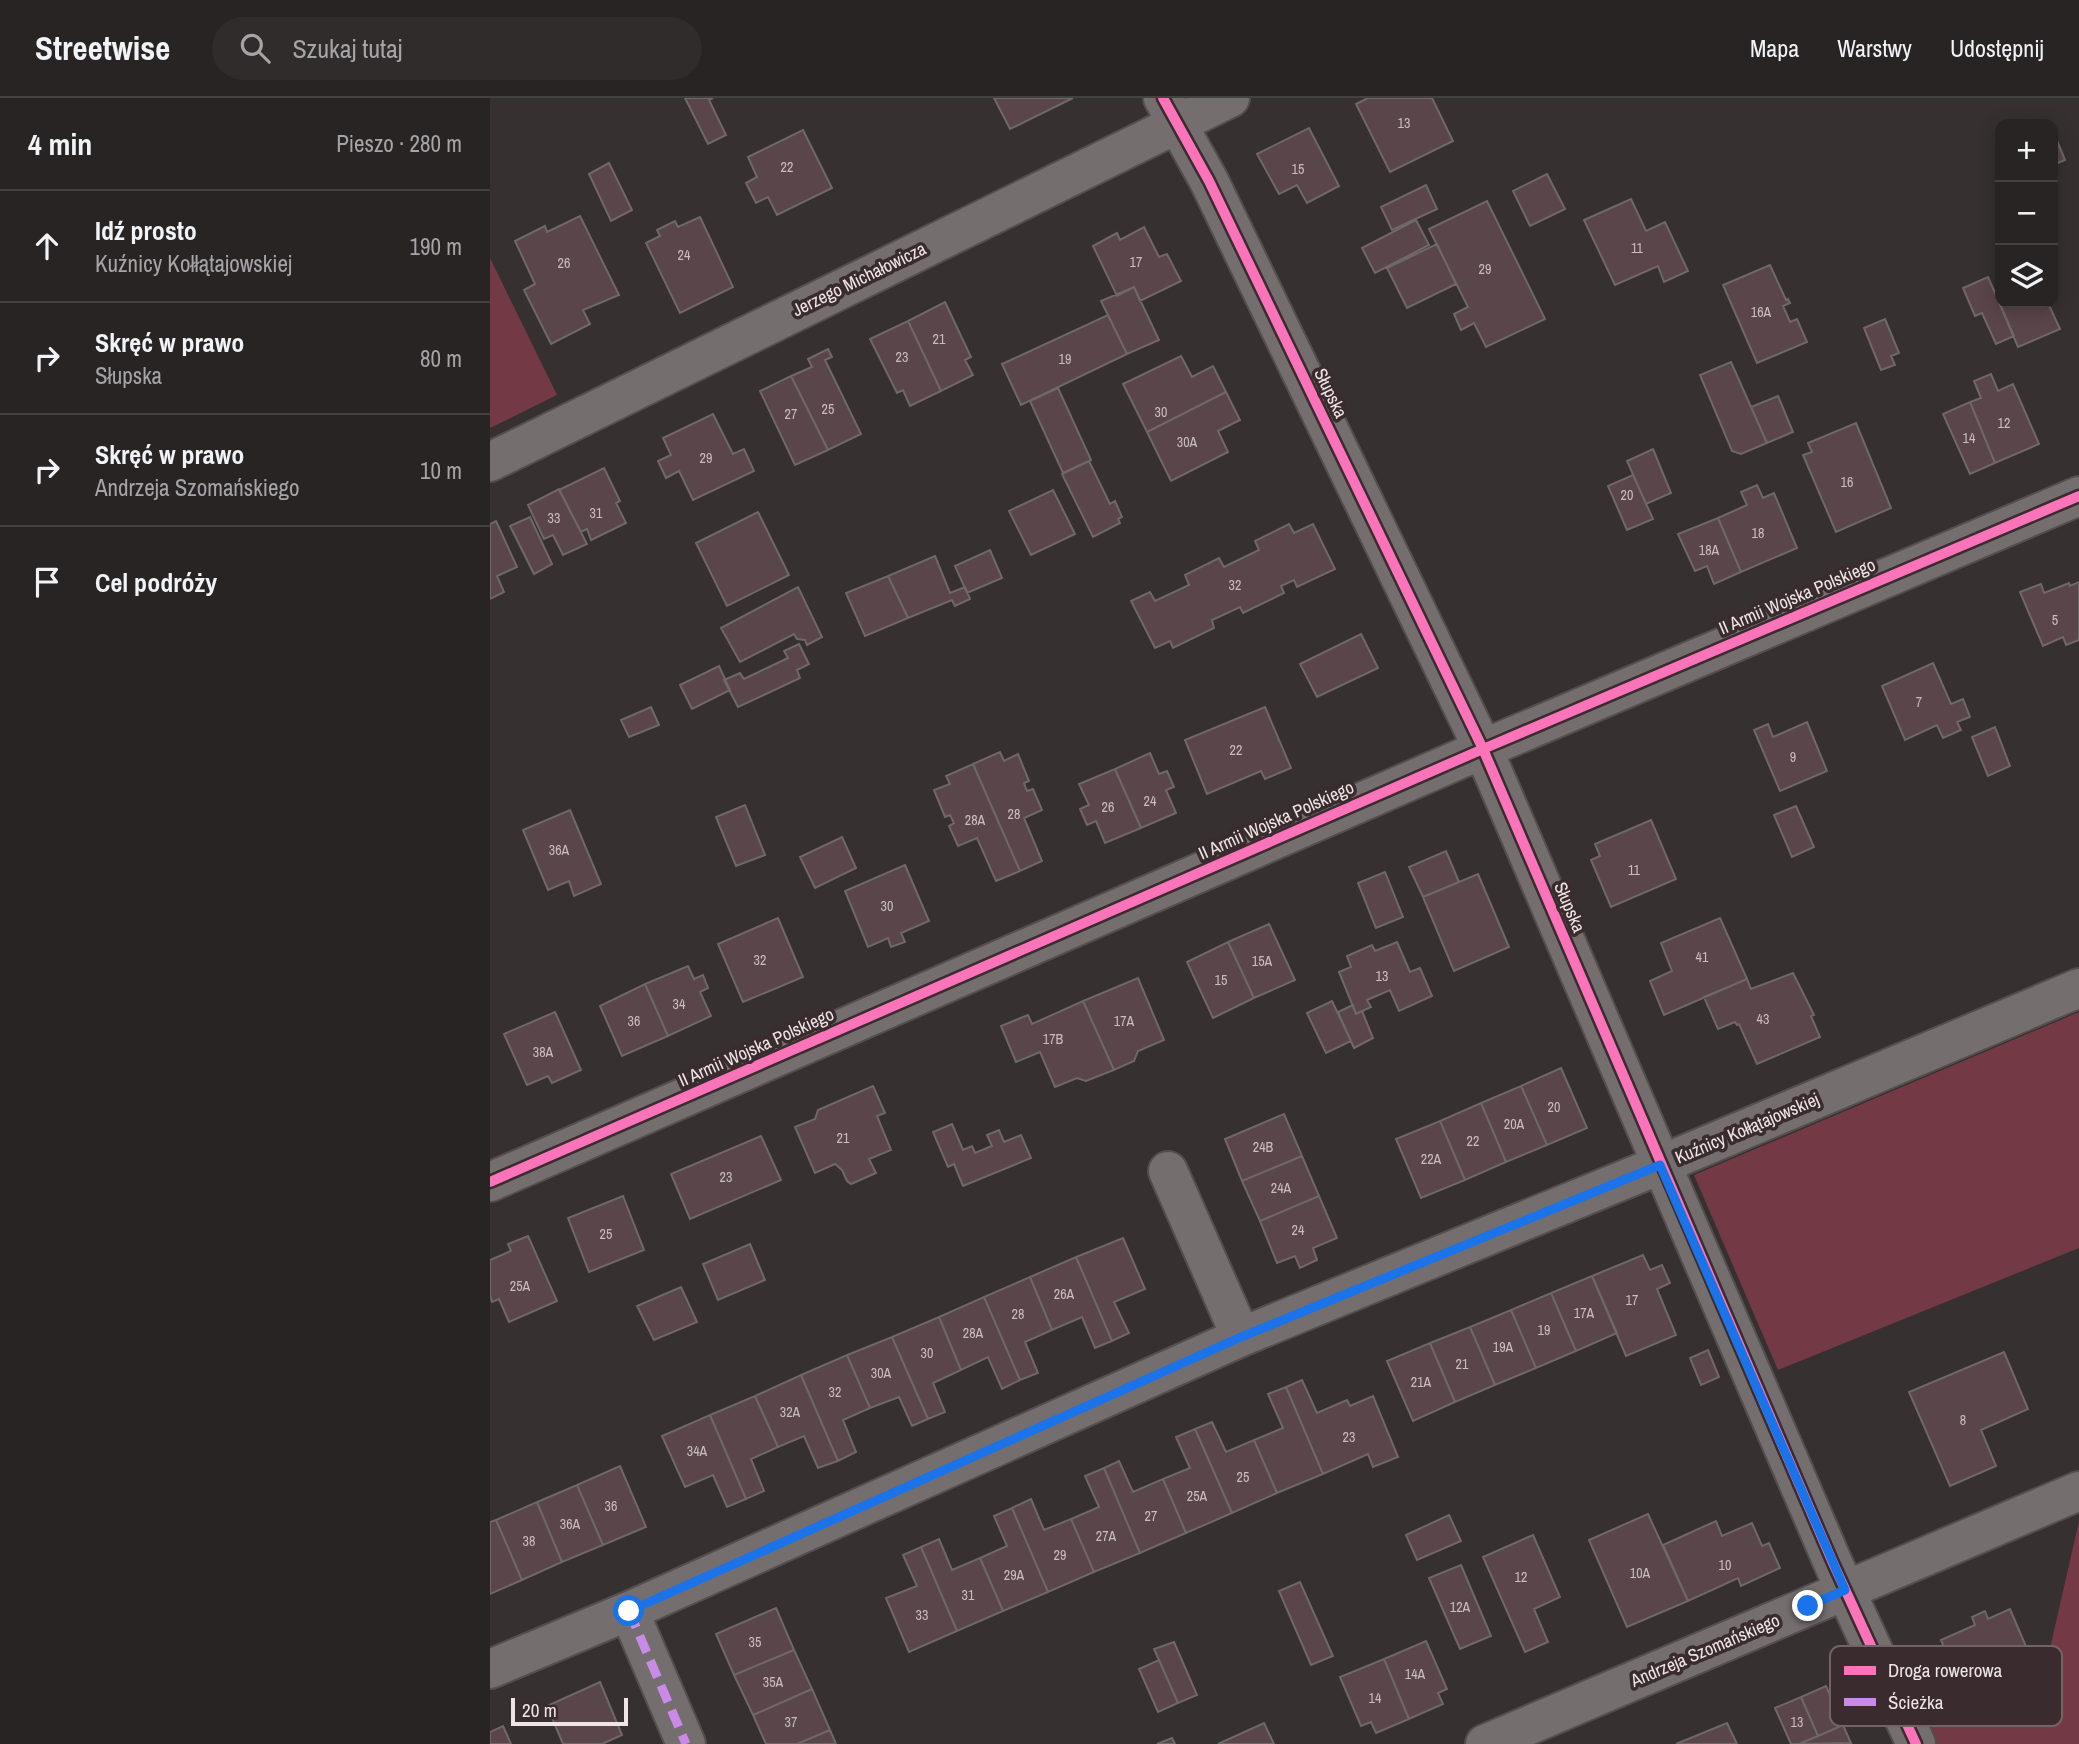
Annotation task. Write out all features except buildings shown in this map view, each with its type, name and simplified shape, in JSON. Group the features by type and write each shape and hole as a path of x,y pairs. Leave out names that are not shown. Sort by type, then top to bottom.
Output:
{"street":[{"name":"Jerzego Michałowicza","path":"490,462 1126,147 1170,111 1230,98"},
{"name":"Słupska","path":"1170,111 1209,181 1483,749 1660,1165 1871,1646"},
{"name":"II Armii Wojska Polskiego","path":"490,1182 1483,749 2079,496"},
{"name":"Kuźnicy Kołłątajowskiej","path":"490,1669 629,1611 1241,1337 1660,1165 2079,988"},
{"path":"1168,1171 1241,1337"},
{"name":"Andrzeja Szomańskiego","path":"1485,1744 2079,1490"},
{"path":"629,1611 686,1744"},
{"name":"Słupska","path":"1908,1726 1916,1744"}],"shaded area":[{"path":"490,258 557,395 490,428"},
{"path":"2079,1012 2079,1248 1778,1370 1694,1175"},
{"path":"2079,1521 2079,1744 1930,1744 1922,1726 2062,1726 2062,1646 2051,1646"}],"marked path":[{"path":"629,1611 686,1744"}],"cycle path":[{"path":"1163,98 1209,181 1483,749 1871,1646"},
{"path":"490,1182 1483,749 2079,496"},
{"path":"1908,1726 1916,1744"}],"route":[{"path":"629,1611 1241,1337 1660,1165 1845,1590 1808,1606"}]}
